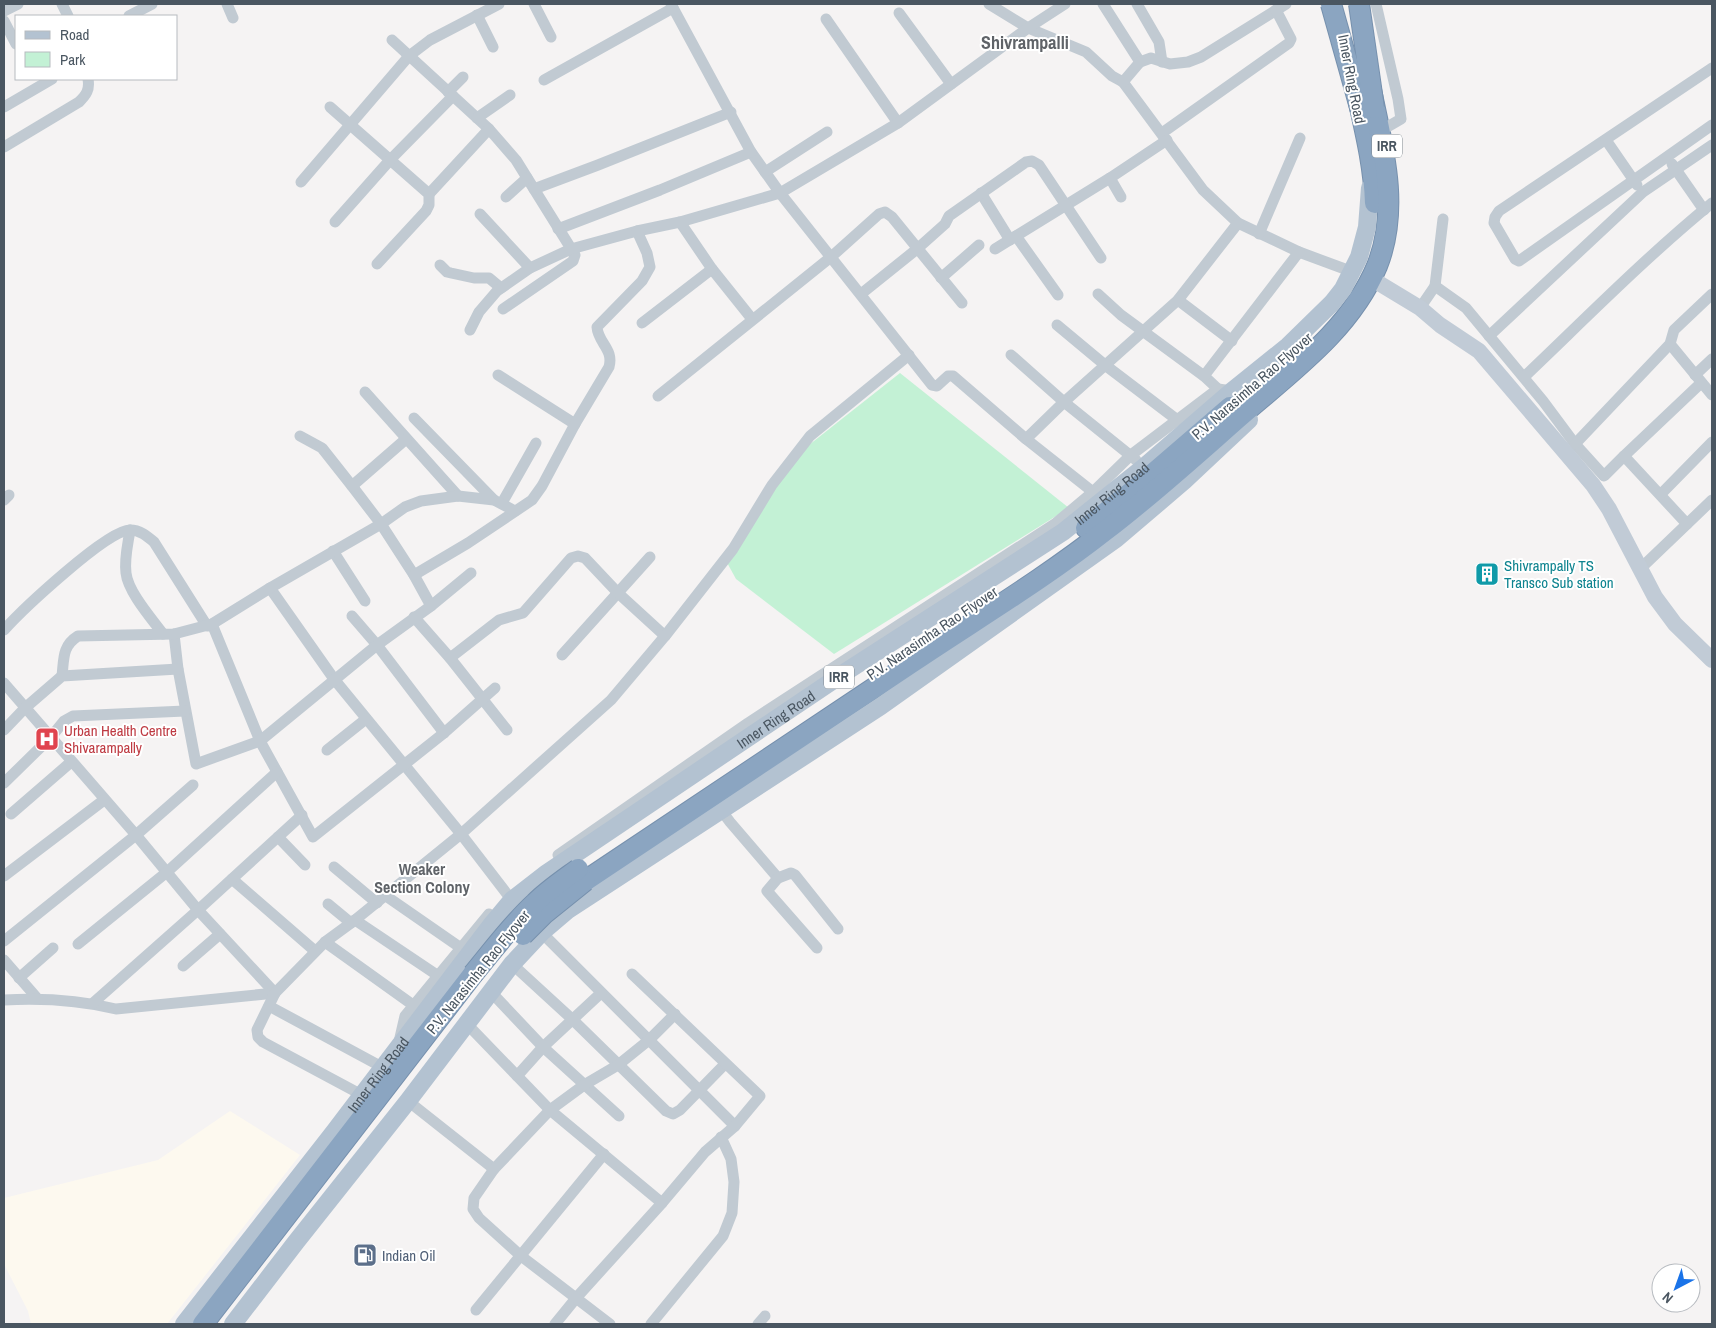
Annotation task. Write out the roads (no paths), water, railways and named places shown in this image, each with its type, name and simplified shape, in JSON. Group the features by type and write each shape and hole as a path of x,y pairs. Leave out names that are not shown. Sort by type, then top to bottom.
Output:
{"highway":[{"path":"1331,4 1368,109"},
{"name":"P.V. Narasimha Rao Flyover","path":"220,1324 504,957 544,914 585,881 1007,600 1103,533 1145,499 1314,352 1347,316 1359,300 1378,264 1383,247 1388,210 1388,186 1384,151 1368,109 1338,4"},
{"path":"1356,4 1368,109"},
{"name":"P.V. Narasimha Rao Flyover","path":"203,1324 473,974 512,927 554,886 1036,564 1095,522 1305,342 1348,292 1357,277 1370,244 1374,218 1374,186 1368,109"}],"main road":[{"name":"Inner Ring Road","path":"184,1324 362,1095 492,924 509,897 847,671 1063,532 1144,467 1225,390 1288,346 1320,316 1343,289 1353,272 1362,249 1370,201 1369,170 1338,4"},
{"name":"Inner Ring Road","path":"233,1324 408,1101 512,964 541,933 568,910 881,706 1116,539 1210,458 1339,334 1360,308 1375,285 1389,249 1394,210 1393,175 1356,4"}],"street":[{"path":"4,11 18,4"},
{"path":"131,15 152,4"},
{"path":"227,4 233,18"},
{"path":"301,182 409,56 430,40 500,4"},
{"path":"534,4 552,36"},
{"path":"989,4 1028,28 1086,52 1112,76 1123,82 1203,190 1238,223 1299,252 1353,272"},
{"path":"470,330 479,312 497,291 530,268 571,249 637,231 680,222 780,193 898,122 1028,28 1065,4"},
{"path":"1102,4 1140,62"},
{"path":"1137,4 1159,42 1162,62"},
{"path":"1123,82 1140,62 1151,58 1178,65 1201,57 1286,4"},
{"path":"1376,4 1398,99 1400,119 1382,130"},
{"path":"544,80 672,6 751,152 780,193 934,387 948,376 953,376 1026,439 1093,492"},
{"path":"995,249 1110,178 1289,43 1289,33 1276,10"},
{"path":"899,13 951,84"},
{"path":"477,15 493,47"},
{"path":"826,20 898,122"},
{"path":"4,21 15,42"},
{"path":"392,40 489,129 516,160 575,255 573,260 504,309"},
{"path":"1712,68 1499,211 1494,223 1515,259 1519,261 1712,125"},
{"path":"335,222 450,94 463,77"},
{"path":"4,107 50,80"},
{"path":"4,147 79,102 86,95 90,86 88,80"},
{"path":"477,118 510,95"},
{"path":"330,107 429,194"},
{"path":"534,189 731,112"},
{"path":"377,264 426,211 429,205 429,194 489,129"},
{"path":"765,172 827,132"},
{"path":"1259,234 1300,138"},
{"path":"1606,140 1642,192"},
{"path":"1489,336 1642,192 1712,145"},
{"path":"558,228 660,190 751,152"},
{"path":"1524,377 1645,262 1708,206 1667,156"},
{"path":"861,294 917,249 945,224 949,216 1026,162 1032,161 1039,165 1100,258"},
{"path":"506,197 527,178"},
{"path":"1110,178 1120,197"},
{"path":"1499,211 1499,202 1527,182"},
{"path":"981,193 1013,238 1058,295"},
{"path":"658,396 832,257 879,214 885,212 892,217 962,303"},
{"path":"480,214 530,268"},
{"path":"1420,308 1435,286 1444,219"},
{"path":"680,222 712,269 752,319"},
{"path":"1026,439 1064,402 1178,300 1238,223"},
{"path":"414,575 468,543 532,500 542,486 609,366 611,359 597,335 597,327 642,281 650,267 647,253 637,231"},
{"path":"941,278 979,245"},
{"path":"1204,376 1299,252"},
{"path":"440,265 447,272 474,278 490,278 501,288"},
{"path":"642,323 712,269"},
{"path":"1375,285 1420,308 1440,325 1479,351 1541,416 1574,444 1604,476 1698,379 1712,359"},
{"path":"1375,285 1410,310 1440,325"},
{"path":"1435,286 1466,308 1543,401 1541,416 1609,509 1655,597 1675,624 1712,660"},
{"path":"398,1046 405,1016 437,975 509,897 548,863 748,723 1056,523 1093,492 1131,455 1176,419 1225,390 1142,332 1121,316 1098,294"},
{"path":"1574,444 1670,344 1674,330 1712,294"},
{"path":"1178,300 1232,341"},
{"path":"1056,326 1176,419"},
{"path":"1670,344 1712,395"},
{"path":"362,1095 263,1042 258,1037 257,1030 275,993 325,942 353,922 462,834 611,700 666,636 733,549 772,485 810,436 909,355"},
{"path":"1011,355 1064,402 1144,467"},
{"path":"498,375 575,424"},
{"path":"365,392 458,496"},
{"path":"1541,416 1543,401"},
{"path":"414,418 498,502 515,511"},
{"path":"300,436 322,448 352,486 381,524 414,575 430,606"},
{"path":"352,486 406,439"},
{"path":"1661,494 1712,442"},
{"path":"498,502 536,443"},
{"path":"1624,456 1687,524"},
{"path":"62,676 65,650 70,641 78,636 168,634 210,625 381,524 405,507 420,501 458,496 498,502"},
{"path":"1640,569 1712,500"},
{"path":"130,530 125,563 126,576 132,591 168,634 178,669 196,764 260,741 377,644 430,606 471,573"},
{"path":"4,630 25,608 114,534 130,530 144,534 154,542 210,625 260,741 313,837 444,733 495,688"},
{"path":"333,552 365,601"},
{"path":"450,658 499,620 523,613 571,558 578,556 584,558 618,593 666,636"},
{"path":"562,655 650,557"},
{"path":"270,588 334,679 462,834 509,897 541,933 735,1126"},
{"path":"352,616 377,644 444,733"},
{"path":"414,616 507,730"},
{"path":"4,730 62,676 178,669"},
{"path":"4,683 136,835 198,910 275,993"},
{"path":"4,783 51,737 64,721 73,716 185,711"},
{"path":"327,750 366,719"},
{"path":"10,814 71,762"},
{"path":"78,944 167,872 277,772"},
{"path":"4,941 136,835 193,785"},
{"path":"4,876 104,800"},
{"path":"721,810 778,878"},
{"path":"93,1003 232,880 302,815"},
{"path":"278,837 305,865"},
{"path":"334,867 381,899 461,948"},
{"path":"817,948 767,891 778,878 791,873 795,875 838,929"},
{"path":"232,880 315,951"},
{"path":"328,904 437,975"},
{"path":"184,966 220,934"},
{"path":"325,942 413,1005"},
{"path":"19,978 53,948"},
{"path":"4,960 37,998"},
{"path":"512,964 572,1019 666,1112 673,1114 680,1110 726,1064"},
{"path":"555,1324 705,1152 735,1126 760,1096 632,974"},
{"path":"491,992 543,1047 618,1116"},
{"path":"4,1000 37,998 93,1003 116,1008 275,993"},
{"path":"517,1076 543,1047 601,993"},
{"path":"268,1006 382,1067"},
{"path":"610,1324 521,1256 479,1218 473,1209 474,1198 494,1169 550,1110 584,1085 618,1065 649,1040 675,1014"},
{"path":"466,1023 550,1110 662,1203"},
{"path":"408,1101 494,1169"},
{"path":"651,1324 723,1236 732,1213 733,1174 731,1159 721,1137"},
{"path":"476,1310 604,1154"},
{"path":"174,1324 272,1198 280,1190 289,1190"}],"place":[{"name":"Shivrampally TS Transco Sub station","path":"1487,574"},
{"name":"Urban Health Centre Shivarampally","path":"47,739"},
{"name":"Indian Oil","path":"365,1255"}],"district":[{"name":"Shivrampalli","path":"1025,42"},
{"name":"Weaker Section Colony","path":"422,878"}]}
